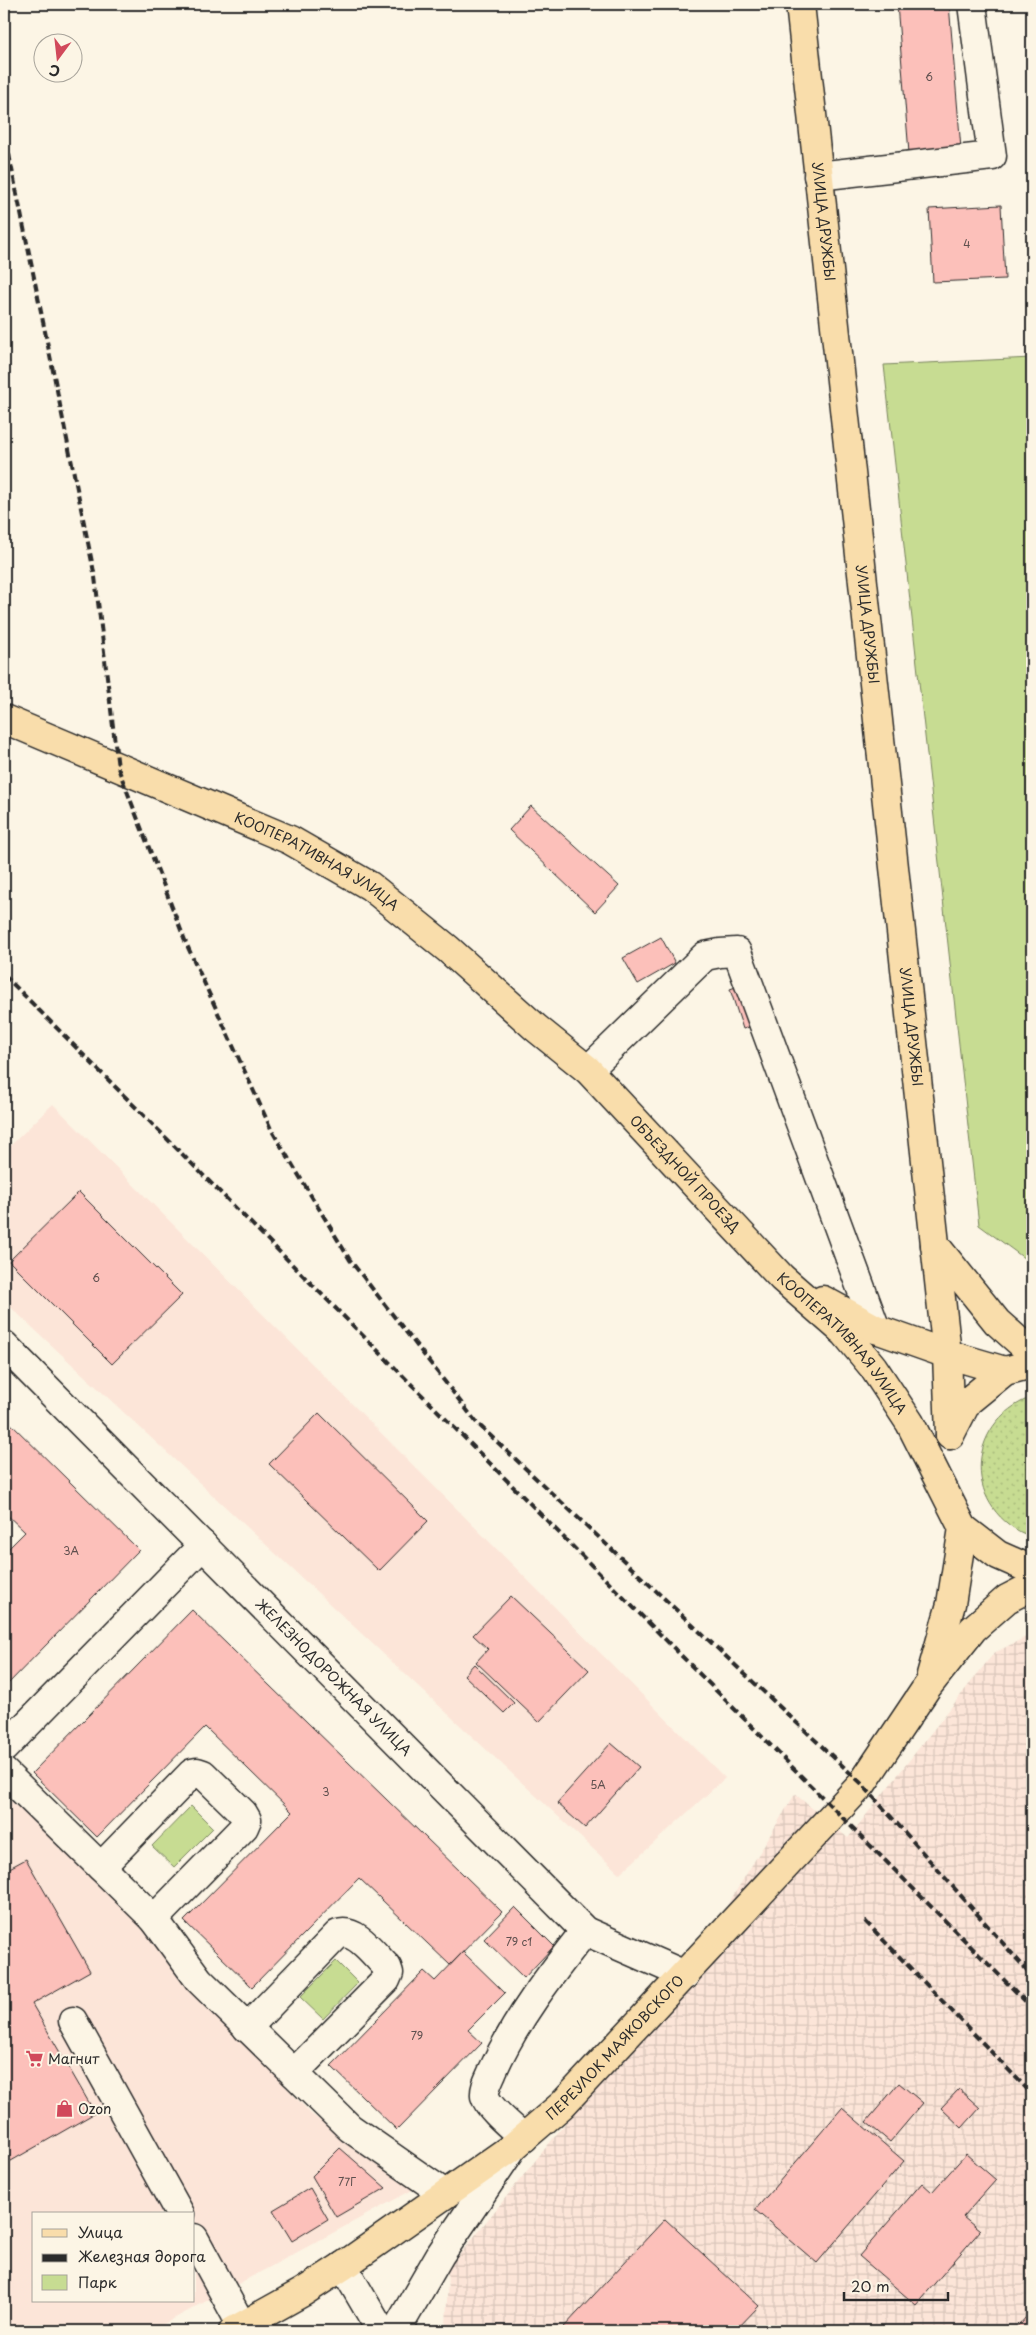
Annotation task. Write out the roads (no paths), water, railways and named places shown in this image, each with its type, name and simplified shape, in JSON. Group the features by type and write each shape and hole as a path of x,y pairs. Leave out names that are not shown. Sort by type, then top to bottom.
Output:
{"main road":[{"name":"УЛИЦА ДРУЖБЫ","path":"800,4 947,1354 950,1435 945,1493"},
{"name":"КООПЕРАТИВНАЯ УЛИЦА","path":"4,719 290,840 370,886 448,949 536,1028 588,1070"},
{"name":"ОБЪЕЗДНОЙ ПРОЕЗД","path":"588,1070 782,1278"},
{"path":"935,1245 997,1322 1032,1353"},
{"name":"КООПЕРАТИВНАЯ УЛИЦА","path":"782,1278 876,1329 1005,1372"},
{"name":"КООПЕРАТИВНАЯ УЛИЦА","path":"782,1278 845,1333 873,1367 910,1423 963,1528"},
{"path":"950,1435 967,1402 1005,1372 1032,1364"},
{"path":"963,1528 998,1556 1032,1570"},
{"path":"928,1687 952,1604 963,1528"},
{"path":"928,1687 973,1629 1007,1599 1032,1586"},
{"name":"ПЕРЕУЛОК МАЯКОВСКОГО","path":"238,2328 303,2292 343,2266 519,2142 562,2105 862,1784 928,1687"}],"street":[{"path":"818,176 992,156 972,4"},
{"path":"588,1070 704,956 720,952 737,952 876,1329"},
{"name":"ЖЕЛЕЗНОДОРОЖНАЯ УЛИЦА","path":"4,1345 585,1931 685,1975"},
{"path":"4,1748 203,1545"},
{"path":"4,1772 154,1919 199,1980 350,2128 445,2194"},
{"path":"101,1867 192,1774 197,1772 204,1774 247,1820 244,1828 154,1919"},
{"path":"396,2331 440,2255 519,2142 490,2105 485,2096 487,2085 504,2044 540,1989 585,1931"},
{"path":"247,2028 338,1934 346,1932 354,1934 387,1967 389,1973 386,1980 294,2073"},
{"path":"73,2021 179,2212"},
{"path":"195,2240 238,2328"},
{"path":"343,2266 380,2331"}],"railway":[{"path":"4,130 95,577 118,768 186,943 272,1131 350,1260 477,1423 862,1784 1032,1976"},
{"path":"4,975 1032,2008"},
{"path":"865,1921 1032,2094"}],"place":[{"name":"Магнит","path":"34,2059"},
{"name":"Ozon","path":"64,2109"}]}
